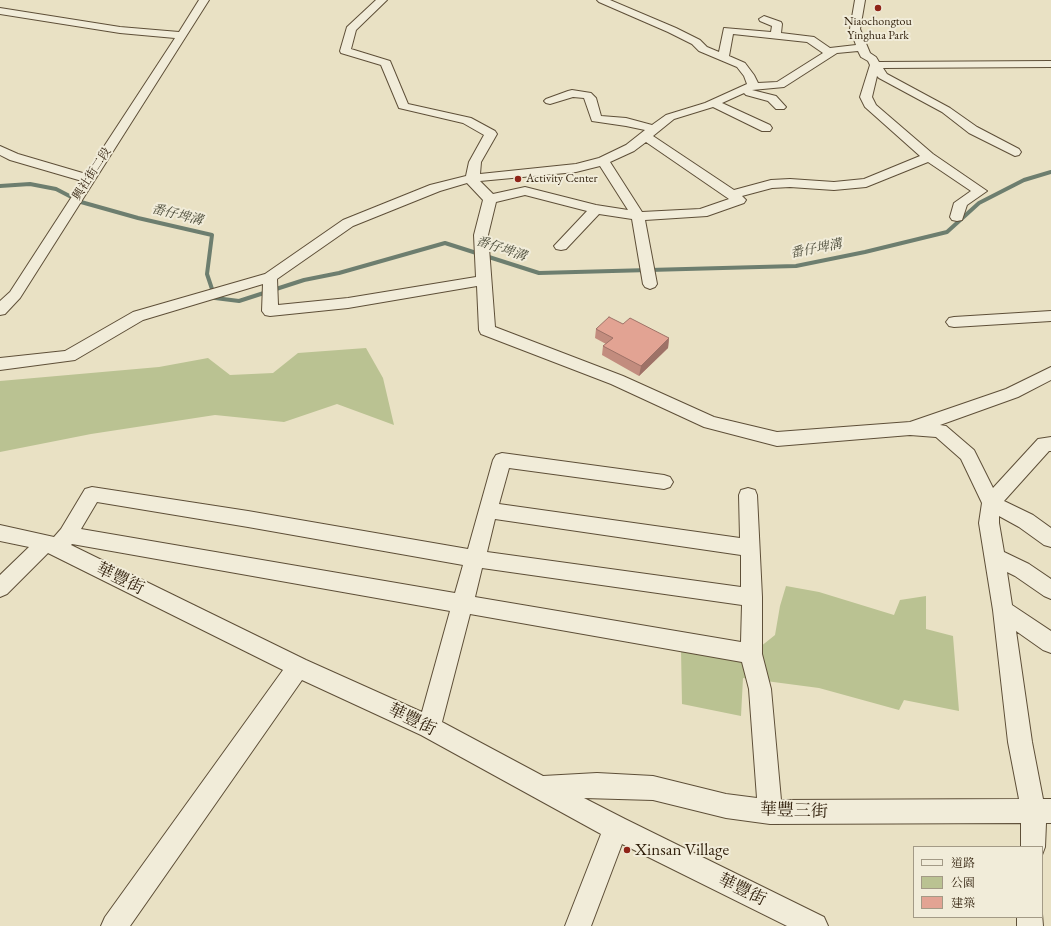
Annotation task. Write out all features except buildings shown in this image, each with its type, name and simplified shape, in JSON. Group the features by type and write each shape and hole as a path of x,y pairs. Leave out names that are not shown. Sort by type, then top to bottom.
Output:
{"street":[{"name":"興社街二段","path":"0,310 15,295 204,0"},
{"path":"382,0 351,29 345,51 386,62 403,106 466,120 491,134 475,162 472,181 490,199"},
{"path":"602,0 672,30 696,42 703,48 740,65 749,75 754,87"},
{"path":"860,0 855,29 865,55 872,59 883,76 946,110 973,130 1015,152"},
{"path":"0,11 120,30 181,34"},
{"path":"764,19 777,24 776,35"},
{"path":"724,57 728,30 810,39 830,54"},
{"path":"0,364 69,356 138,316 270,277 348,223 435,188 473,178 576,168 602,161 630,148 670,117 713,103 748,87 780,85 834,50 862,48"},
{"path":"875,65 1051,64"},
{"path":"875,65 866,96 871,107 929,157 980,191 961,203 957,217"},
{"path":"737,92 757,94 772,98 780,107"},
{"path":"490,199 525,191 596,209 638,216 702,213 739,200 650,132 626,122 596,119 588,95 572,93 550,101"},
{"path":"713,103 766,128"},
{"path":"0,150 14,157 89,179"},
{"path":"732,195 771,184 790,183 834,186 866,183 929,157"},
{"path":"602,161 638,216 650,284"},
{"path":"490,199 481,235 487,330 617,380 710,422 777,439 910,428 940,432 968,455 991,504 989,523 1003,610 1020,742 1043,811 1033,846"},
{"path":"561,246 596,209"},
{"path":"270,277 270,311 348,303 457,284 484,281"},
{"path":"954,322 1051,316"},
{"path":"910,428 1012,393 1051,373"},
{"path":"991,504 1044,444 1051,444"},
{"path":"429,727 502,460 664,482"},
{"path":"0,588 56,542 92,494 248,519 476,559 752,597"},
{"path":"748,495 752,597 751,654 760,689 770,812"},
{"path":"991,504 1026,521 1051,539"},
{"path":"488,510 749,548"},
{"name":"華豐街","path":"0,532 56,542 298,667 429,727 616,828 815,926"},
{"path":"56,542 463,605 751,654"},
{"path":"994,557 1022,570 1051,590"},
{"path":"1003,610 1051,643"},
{"path":"114,926 298,667"},
{"name":"華豐三街","path":"540,788 597,786 654,788 726,806 770,812 1043,811"},
{"path":"578,926 616,828"}],"green space":[{"path":"366,348 383,378 394,425 337,404 284,422 215,415 91,434 0,452 0,381 159,367 208,358 230,375 273,373 298,353"},
{"path":"786,586 819,592 894,615 900,600 926,596 926,629 953,636 959,711 904,700 899,710 819,688 743,678 741,716 682,704 681,649 760,647 775,635 780,606"}],"waterway":[{"name":"番仔埤溝","path":"0,186 30,184 56,189 81,202 138,218 212,235 207,274 215,298 239,301 304,280 339,273 445,243 539,273 796,266 865,252 947,232 979,203 1024,180 1051,172"}],"place":[{"name":"Niaochongtou Yinghua Park","path":"878,8"},
{"name":"Activity Center","path":"518,179"},
{"name":"Xinsan Village","path":"627,850"}]}
